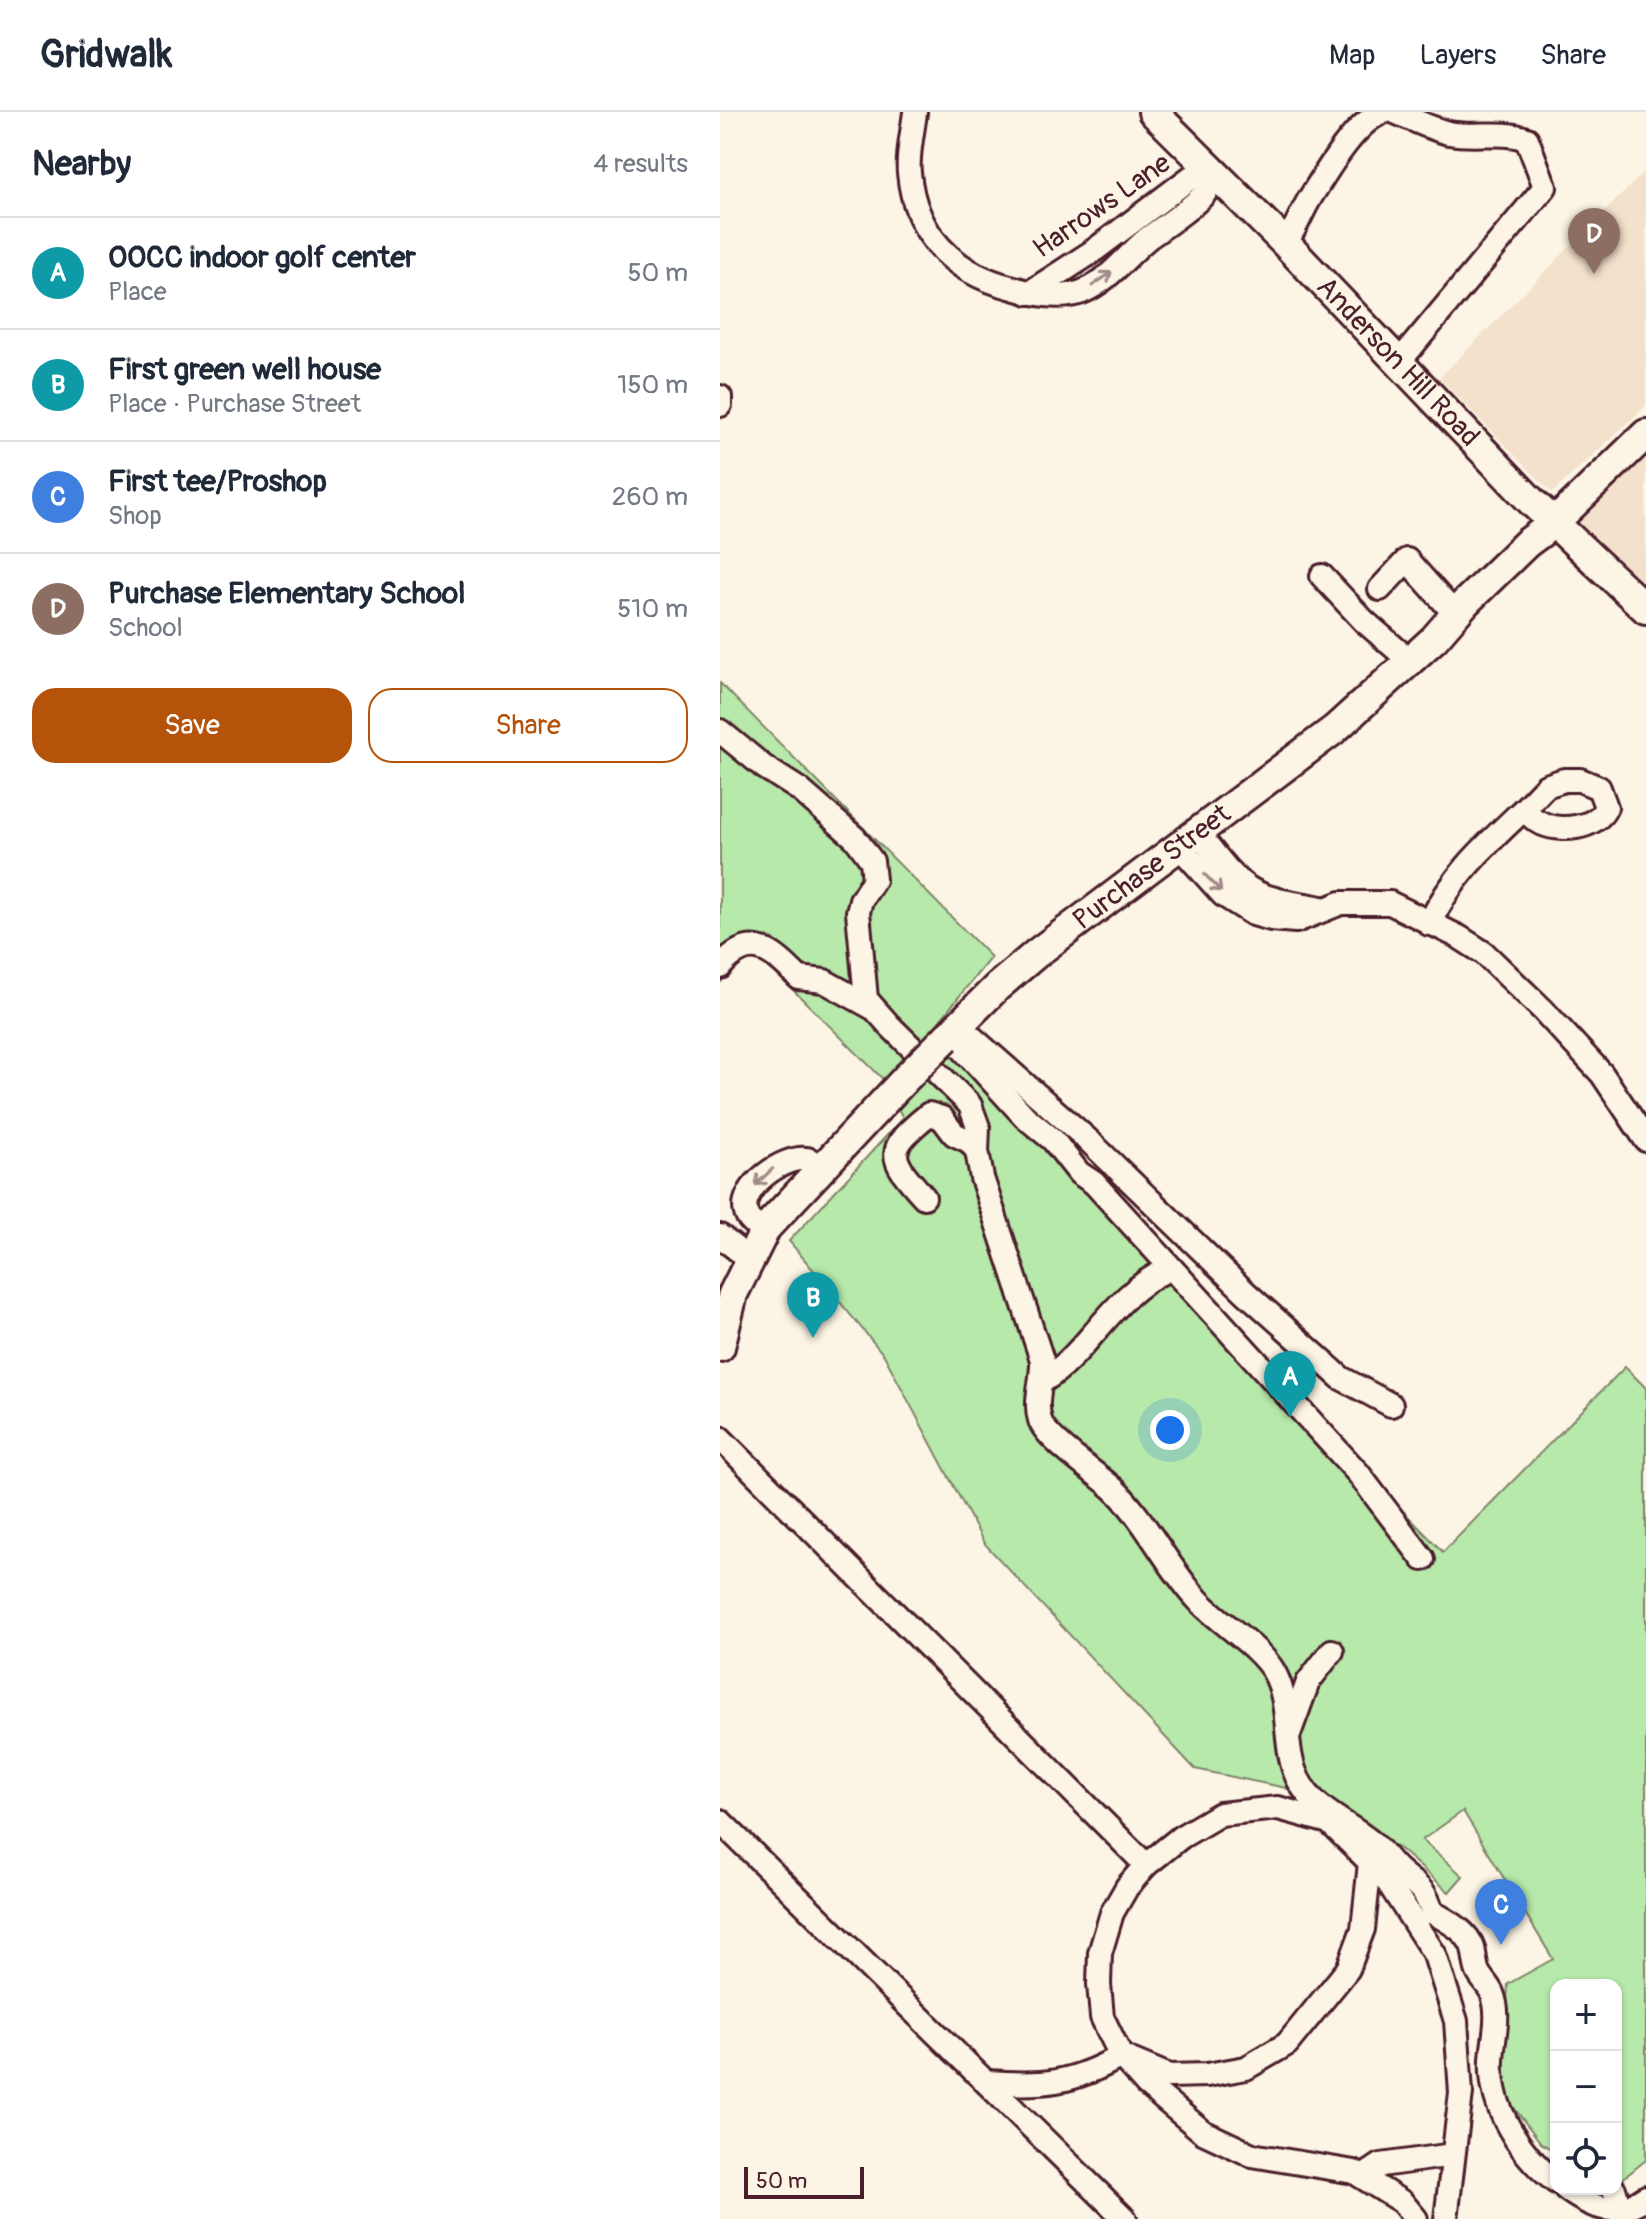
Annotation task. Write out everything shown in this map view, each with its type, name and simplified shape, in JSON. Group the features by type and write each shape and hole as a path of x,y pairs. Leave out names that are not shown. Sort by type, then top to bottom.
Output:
{"main road":[{"name":"Anderson Hill Road","path":"1153,112 1214,170 1554,523 1646,609"},
{"name":"Purchase Street","path":"720,1347 727,1316 746,1266 764,1231 907,1077 997,987 1037,953 1322,740 1410,661 1527,543 1554,523 1646,434"}],"street":[{"name":"Harrows Lane","path":"915,112 908,170 921,223 955,262 996,284 1029,293 1065,297 1085,291 1103,280 1206,192 1214,170"},
{"path":"1285,243 1338,156 1369,117 1383,112"},
{"path":"1395,112 1447,133 1475,136 1512,134 1527,139 1545,187 1399,362"},
{"path":"720,397 720,405"},
{"path":"1380,589 1407,560 1455,614"},
{"path":"1322,576 1364,621 1410,661"},
{"path":"720,731 764,767 800,790 855,838 872,861 874,880 861,900 858,912 866,999 970,1105 978,1127 977,1151 982,1178 1042,1360 1043,1381 1038,1397 1040,1422 1052,1437 1117,1492 1198,1599 1274,1672 1282,1699 1295,1777 1309,1796 1372,1842 1426,1892 1432,1912 1458,1928 1472,1945 1478,1971 1493,1994 1497,2023 1491,2063 1495,2095 1511,2132 1538,2168 1550,2177"},
{"path":"1429,924 1448,890 1475,854 1524,809"},
{"path":"1188,839 1239,880 1271,919 1296,921 1341,903 1390,903 1484,953 1542,1009 1602,1074 1646,1140"},
{"path":"720,967 741,948 759,947 780,959 799,978 824,981 874,1009"},
{"path":"951,1033 1087,1139 1245,1292 1341,1378 1391,1405"},
{"path":"951,1033 1025,1117 1053,1140 1079,1173 1094,1183 1348,1461 1423,1559"},
{"path":"924,1197 895,1160 898,1143 914,1126 929,1114 942,1118 954,1134 969,1141 977,1151"},
{"path":"720,1236 746,1266 720,1290"},
{"path":"1043,1381 1080,1350 1132,1291 1163,1272"},
{"path":"720,1438 1146,1865"},
{"path":"1287,1739 1308,1682 1332,1651"},
{"path":"1416,2219 1402,2202 1354,2172 1252,2155 1203,2132 1146,2084 1121,2056 1102,2017 1100,1953 1112,1913 1127,1887 1146,1865 1181,1837 1220,1814 1278,1808 1329,1822 1384,1876 1435,1955 1456,2021 1461,2093 1446,2219"},
{"path":"720,1821 1125,2219"},
{"path":"1121,2056 1169,2076 1207,2075 1246,2068 1287,2044 1348,1969 1363,1929 1370,1863"},
{"path":"987,2082 1033,2085 1059,2082 1096,2070 1121,2056"},
{"path":"1363,2177 1381,2165 1453,2155"},
{"path":"1574,2195 1608,2211 1617,2199 1631,2208 1646,2197"}],"shaded area":[{"path":"1646,170 1646,406 1552,493 1439,378"},
{"path":"1646,434 1646,609 1554,523"}],"green space":[{"path":"720,683 991,957 933,1029 1443,1552 1625,1367 1646,1388 1646,2160 1622,2179 1622,1979 1550,1979 1550,2148 1541,2143 1502,2092 1508,1984 1553,1959 1463,1811 1422,1840 1463,1876 1449,1892 1400,1849 1286,1788 1195,1769 984,1543 884,1355 789,1241 903,1118 882,1078 777,974 748,950 720,983"}],"place":[{"name":"Purchase Elementary School","path":"1594,274"},
{"name":"First green well house","path":"813,1338"},
{"name":"OOCC indoor golf center","path":"1290,1417"},
{"name":"First tee/Proshop","path":"1501,1945"}]}
